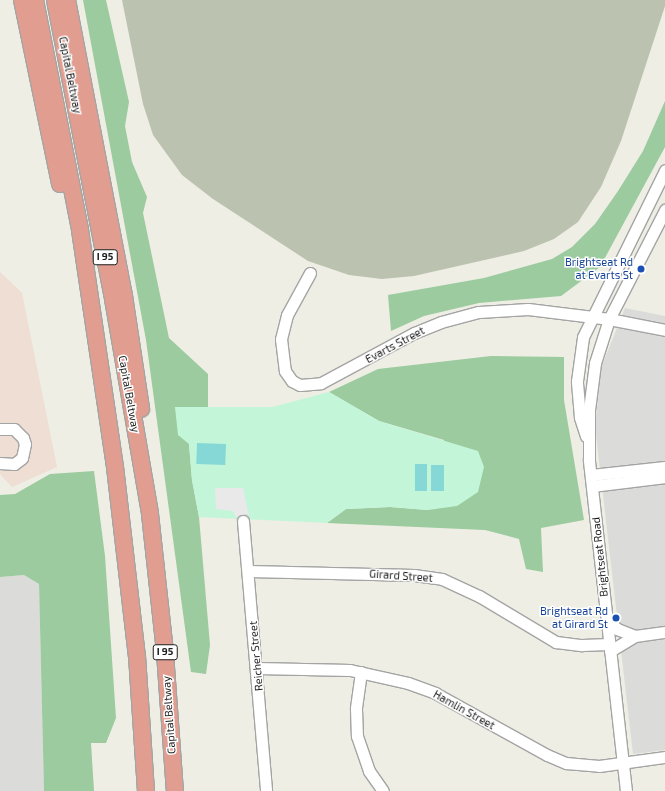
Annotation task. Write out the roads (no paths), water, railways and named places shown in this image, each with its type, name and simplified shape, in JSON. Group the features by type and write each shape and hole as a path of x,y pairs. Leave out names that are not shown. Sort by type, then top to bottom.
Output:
{"highway":[{"path":"17,0 29,37"},
{"path":"22,0 49,137 91,316"},
{"name":"Capital Beltway","path":"35,0 80,230 91,316 115,467 129,576 146,791"},
{"name":"Capital Beltway","path":"55,0 113,298 150,514 165,653 174,791"},
{"path":"67,0 138,382 150,514"}],"street":[{"name":"Brightseat Road","path":"588,443 580,417 577,372 584,337 592,317 665,170"},
{"name":"Brightseat Road","path":"626,791 588,443 592,384 609,319 665,210"},
{"name":"Evarts Street","path":"310,274 287,315 281,339 285,371 292,381 300,385 314,385 331,379 414,332 465,315 528,309 609,319 665,330"},
{"path":"0,430 14,429 23,438 25,444 22,458 14,464 0,463"},
{"path":"592,480 665,467"},
{"path":"592,480 665,477"},
{"name":"Reicher Street","path":"243,521 249,571 266,791"},
{"name":"Girard Street","path":"249,571 414,575 442,579 479,596 556,642 610,648"},
{"path":"607,619 617,629 635,636"},
{"path":"610,648 635,636 665,632"},
{"name":"Hamlin Street","path":"257,668 318,668 361,672 402,681 435,693 558,760 582,766 623,763 665,757"},
{"path":"361,672 356,709 357,736 369,771 383,791"}],"place":[{"name":"Brightseat Rd at Evarts St","path":"641,269"},
{"name":"Brightseat Rd at Girard St","path":"616,618"}]}
